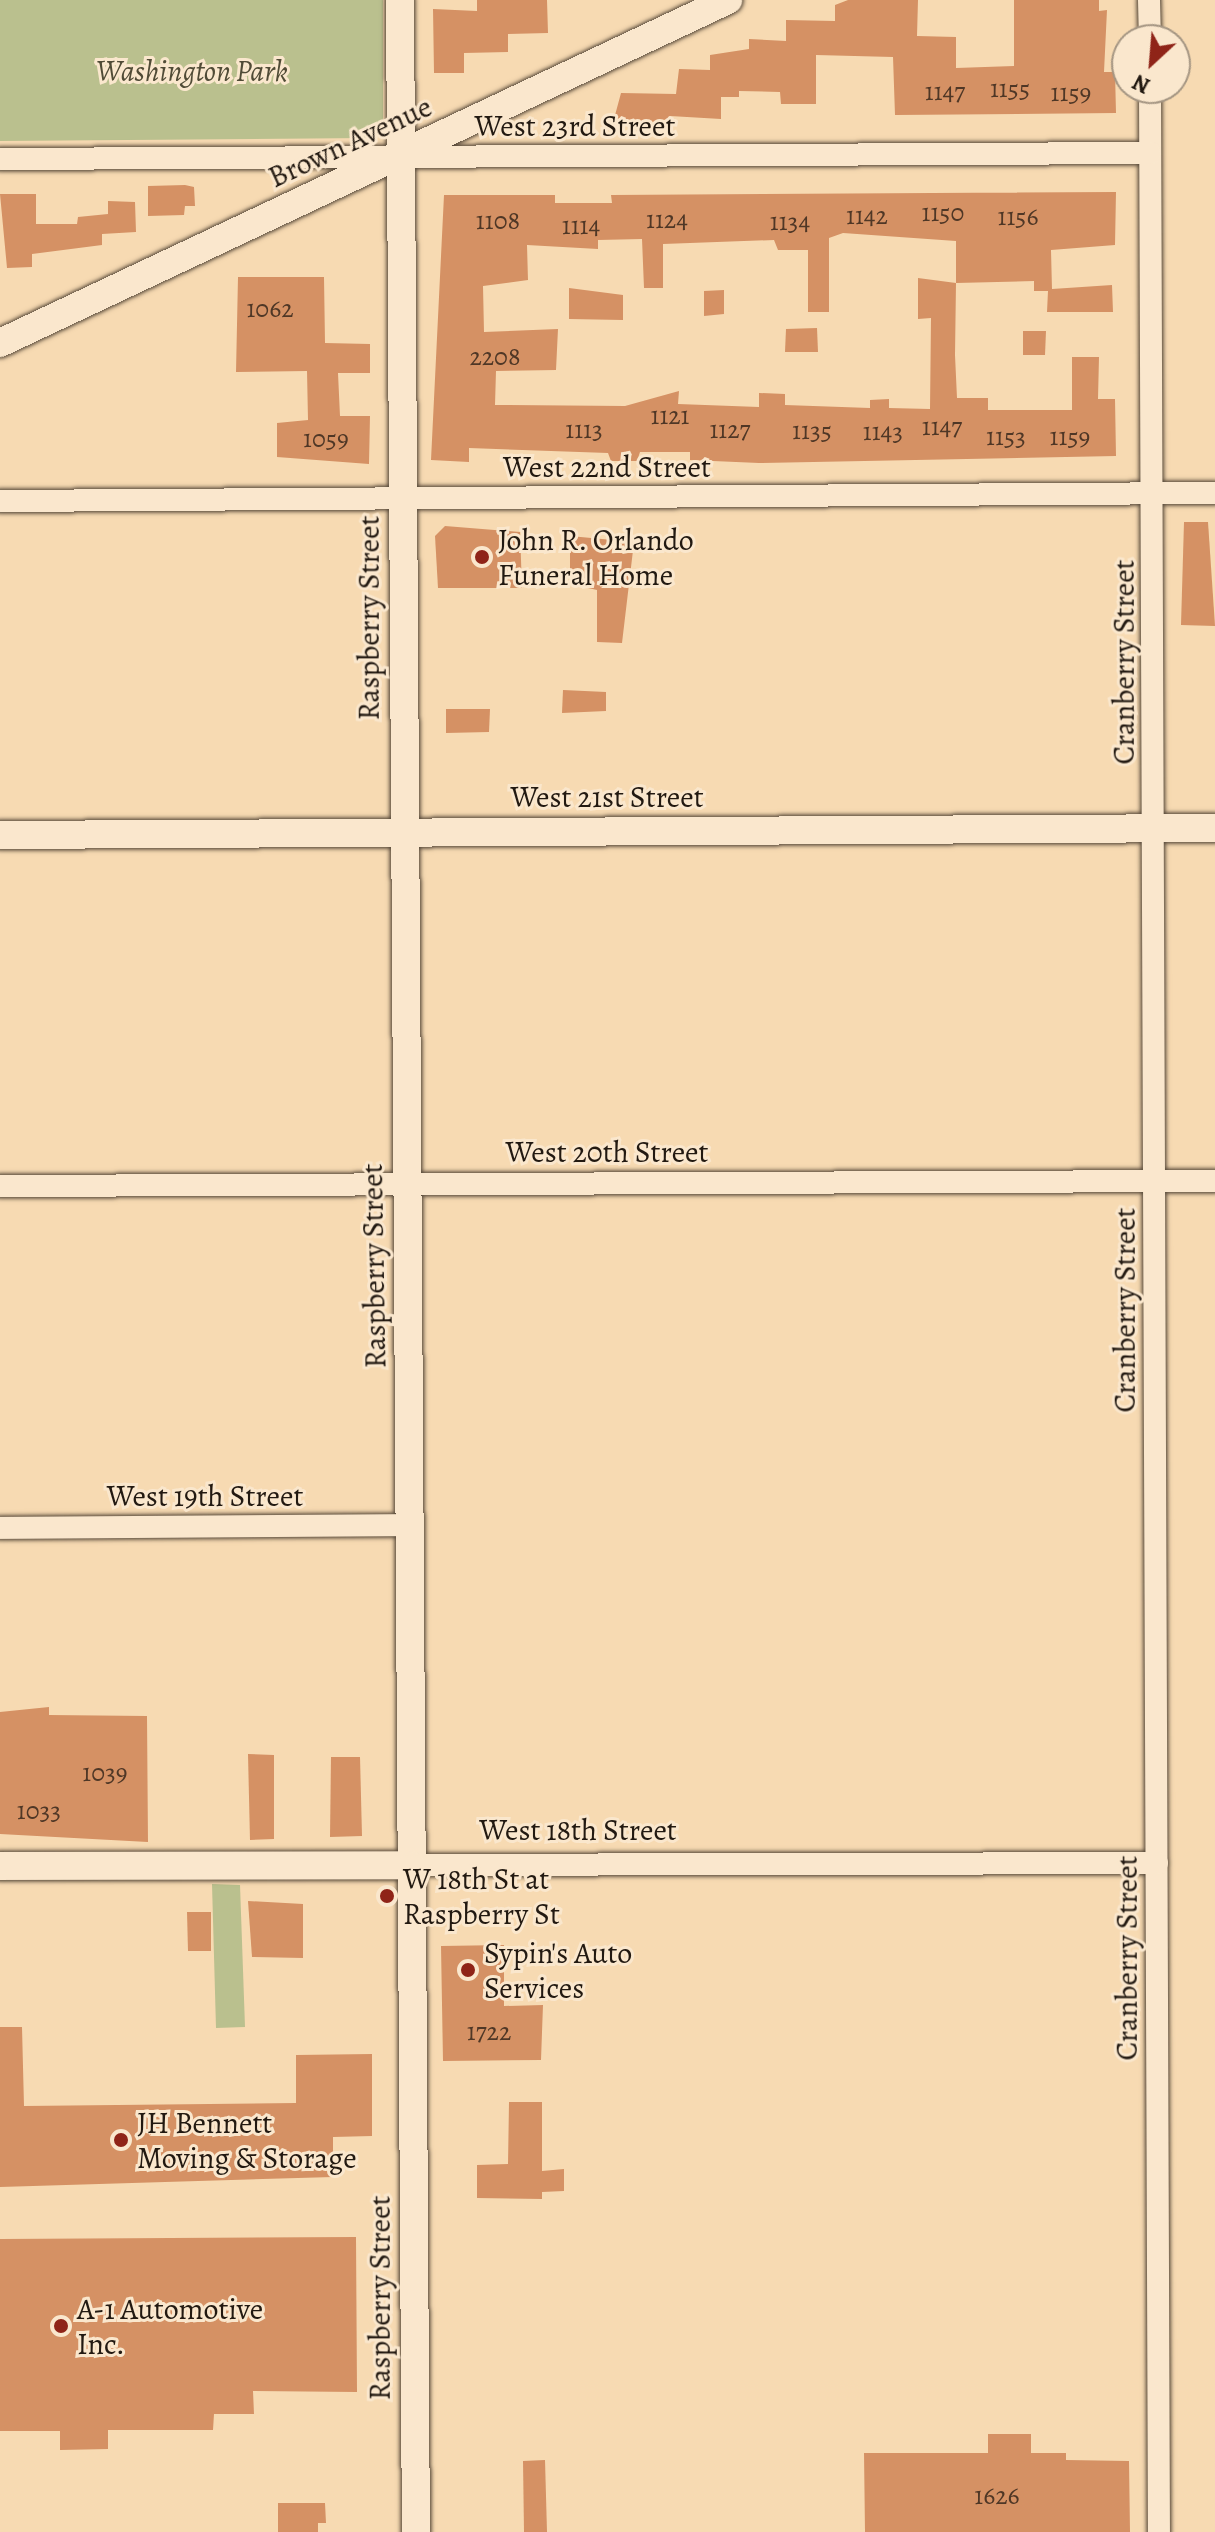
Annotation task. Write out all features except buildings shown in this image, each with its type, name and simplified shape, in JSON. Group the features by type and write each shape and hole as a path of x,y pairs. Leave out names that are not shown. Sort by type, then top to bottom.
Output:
{"street":[{"name":"Raspberry Street","path":"400,0 416,2532"},
{"name":"Brown Avenue","path":"0,343 401,157 728,0"},
{"path":"1149,0 1150,24"},
{"name":"Cranberry Street","path":"1150,104 1159,2532"},
{"name":"West 23rd Street","path":"0,159 1150,153"},
{"name":"West 22nd Street","path":"0,501 1215,493"},
{"name":"West 21st Street","path":"0,835 1215,828"},
{"name":"West 20th Street","path":"0,1186 1215,1181"},
{"name":"West 19th Street","path":"0,1528 410,1525"},
{"name":"West 18th Street","path":"0,1866 1157,1863"}],"green space":[{"name":"Washington Park","path":"0,0 383,0 383,127 368,138 0,141"},
{"path":"212,1884 240,1885 245,2027 216,2028"}],"place":[{"name":"John R. Orlando Funeral Home","path":"482,557"},
{"name":"W 18th St at Raspberry St","path":"387,1896"},
{"name":"Sypin's Auto Services","path":"468,1970"},
{"name":"JH Bennett Moving & Storage","path":"121,2140"},
{"name":"A-1 Automotive Inc.","path":"61,2326"}]}
